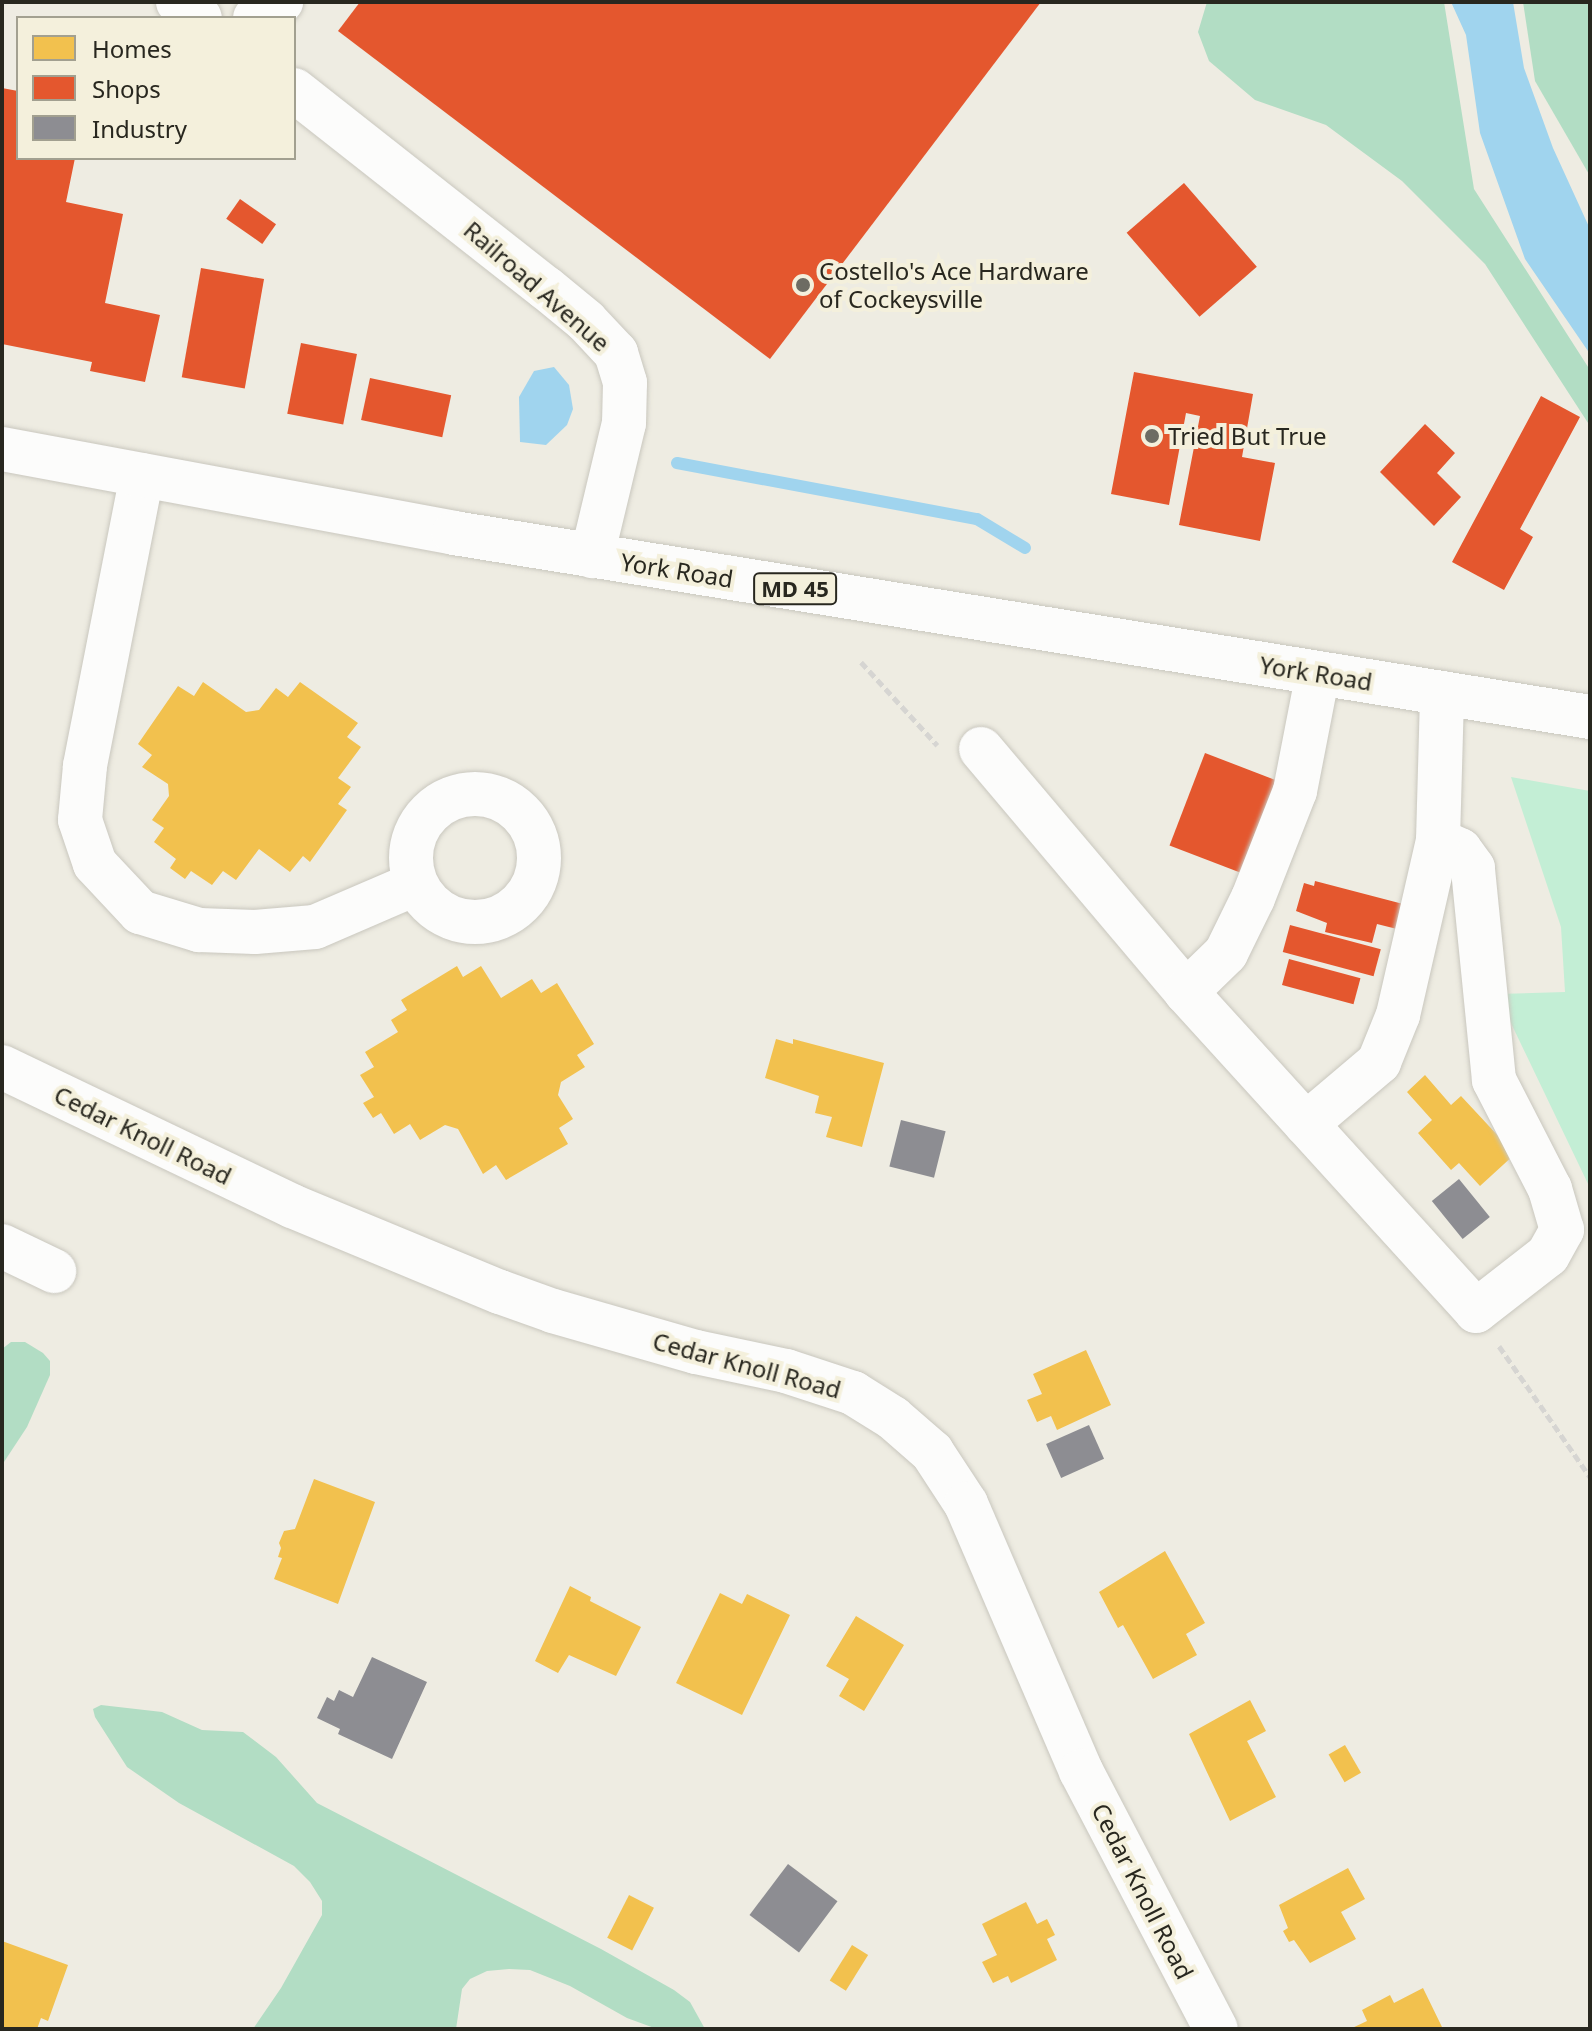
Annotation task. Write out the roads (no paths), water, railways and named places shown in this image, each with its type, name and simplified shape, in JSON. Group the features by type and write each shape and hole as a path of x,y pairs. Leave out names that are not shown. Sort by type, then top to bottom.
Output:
{"street":[{"path":"178,2 197,16"},
{"path":"258,16 281,2"},
{"name":"Railroad Avenue","path":"296,92 515,262 586,321 616,353 625,383 624,423 592,556"},
{"name":"York Road","path":"2,449 592,556 1590,717"},
{"path":"142,475 85,766 80,820 95,864 140,912 199,930 255,932 315,927 415,884"},
{"path":"1186,992 1226,953 1253,898 1295,791 1318,673"},
{"path":"1306,1124 1370,1071 1386,1051 1398,1015 1438,840 1442,693"},
{"path":"981,749 1186,992 1476,1311 1548,1255 1562,1230 1550,1189 1494,1080 1473,868 1460,850 1438,840"},
{"name":"Cedar Knoll Road","path":"2,1067 279,1200 500,1292 696,1352 786,1371 853,1393 893,1418 932,1452 966,1504 1081,1771 1216,2029"},
{"path":"2,1246 54,1271"}],"water":[{"path":"1451,2 1513,2 1524,68 1553,148 1590,229 1590,354 1525,259 1480,133 1466,35"},
{"path":"554,367 569,385 573,409 567,425 546,445 520,442 519,397 534,371"}],"waterway":[{"path":"677,463 977,519 1025,548"}],"place":[{"name":"Costello's Ace Hardware of Cockeysville","path":"803,285"},
{"name":"Tried But True","path":"1152,436"}]}
